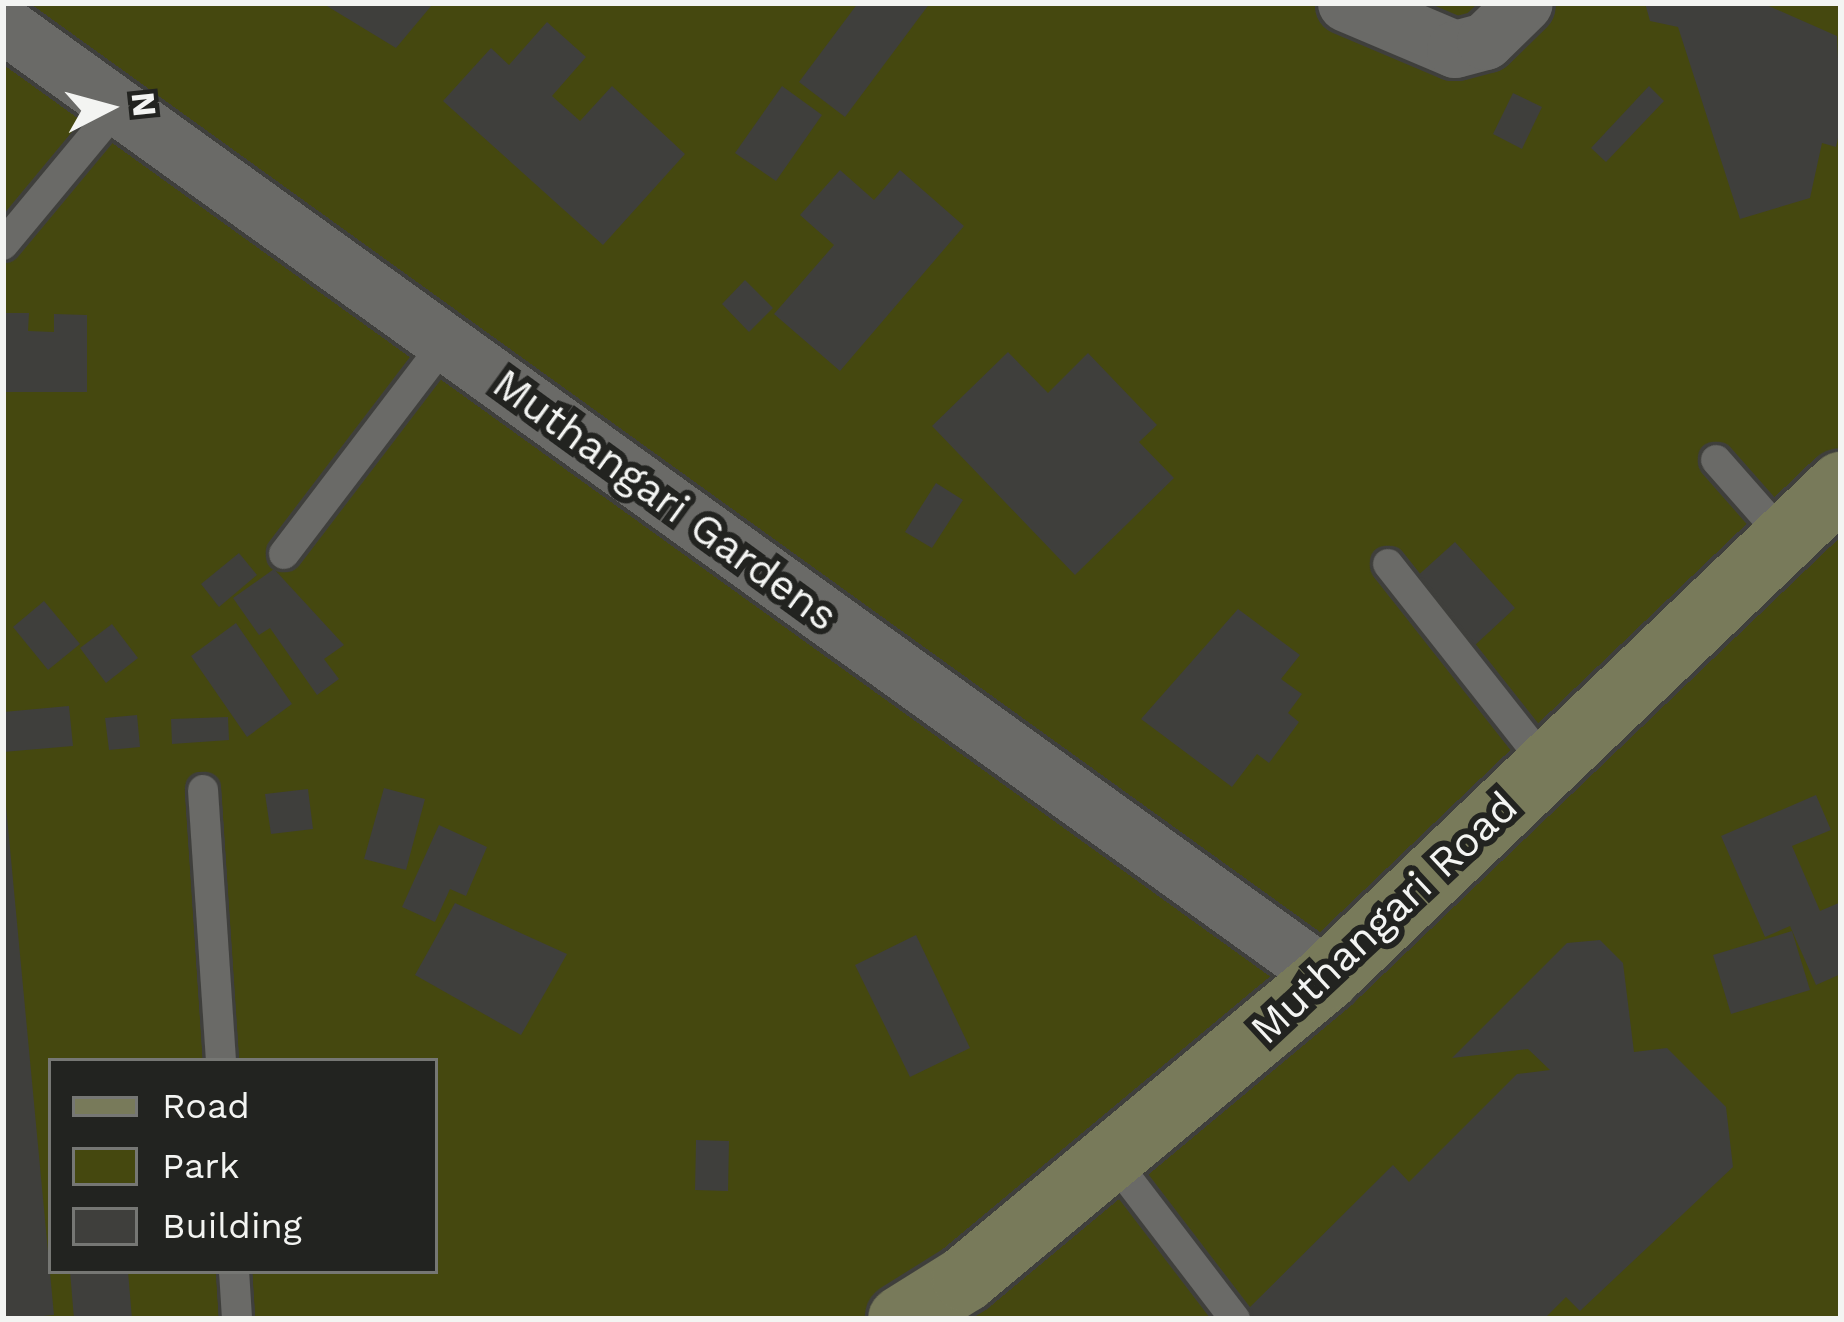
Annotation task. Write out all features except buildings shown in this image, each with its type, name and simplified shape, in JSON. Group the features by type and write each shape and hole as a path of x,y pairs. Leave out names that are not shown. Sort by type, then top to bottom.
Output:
{"street":[{"path":"1346,3 1454,49 1485,41 1524,3"},
{"name":"Muthangari Gardens","path":"3,24 121,103 1327,976"},
{"name":"Muthangari Road","path":"901,1319 1112,1157 1327,976 1841,485"}],"lane":[{"path":"3,245 121,103"},
{"path":"284,554 446,341"},
{"path":"1716,460 1784,537"},
{"path":"1388,564 1547,764"},
{"path":"203,790 221,1058"},
{"path":"1112,1157 1235,1319"},
{"path":"234,1274 237,1319"}],"green space":[{"path":"3,3 1841,3 1841,1319 3,1319"}]}
